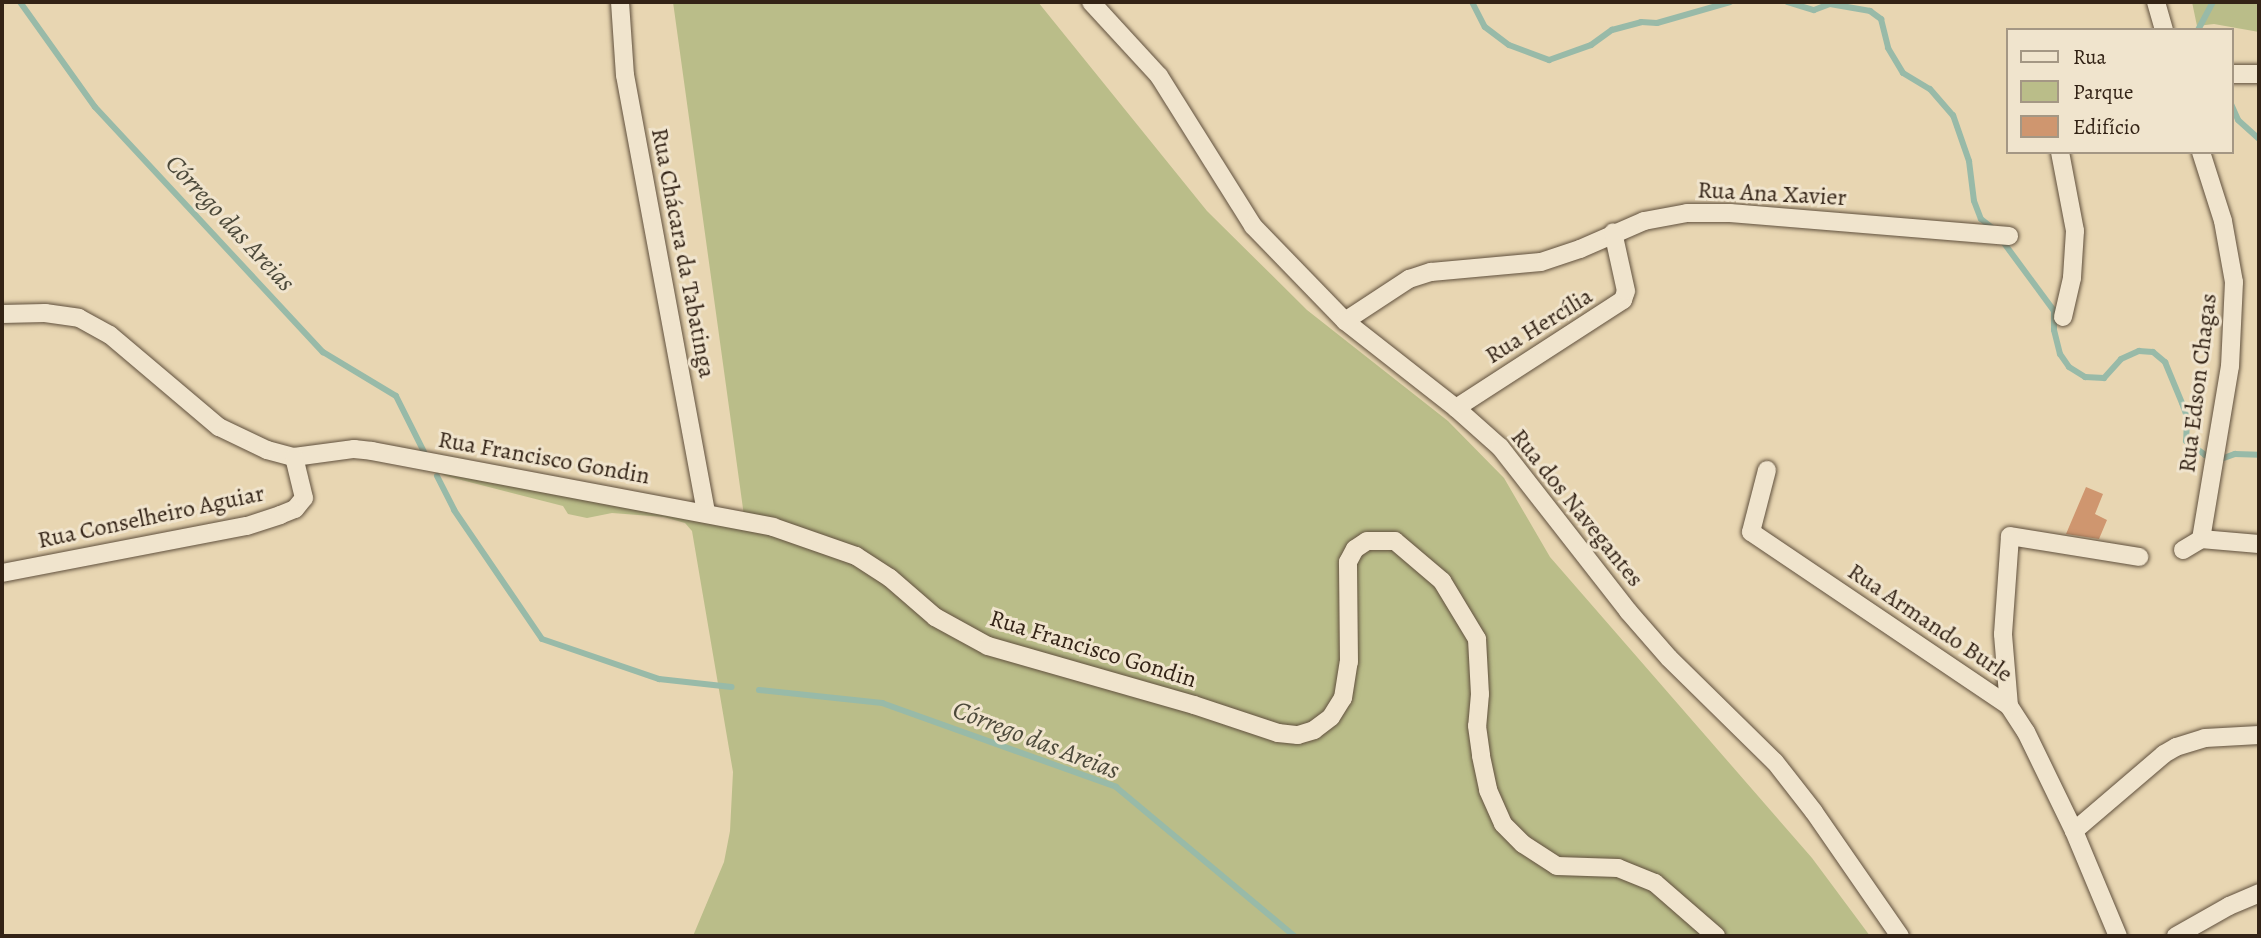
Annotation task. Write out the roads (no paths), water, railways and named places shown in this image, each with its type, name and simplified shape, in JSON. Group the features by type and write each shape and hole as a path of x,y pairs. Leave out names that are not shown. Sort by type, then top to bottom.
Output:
{"street":[{"name":"Rua Chácara da Tabatinga","path":"620,2 625,75 706,512"},
{"name":"Rua dos Navegantes","path":"1091,2 1159,76 1253,226 1345,321 1456,408 1500,447 1520,469 1628,611 1669,657 1775,762 1814,812 1900,936"},
{"path":"2156,2 2163,28"},
{"path":"2233,74 2259,74"},
{"path":"2060,154 2075,231 2073,278 2063,317"},
{"name":"Rua Edson Chagas","path":"2201,538 2230,366 2234,282 2223,221 2202,154"},
{"name":"Rua Ana Xavier","path":"1345,321 1420,275 1492,265 1541,262 1580,249 1644,221 1687,213 2003,235"},
{"name":"Rua Hercília","path":"1456,408 1623,300 1626,291 1614,232"},
{"name":"Rua Francisco Gondin","path":"2,314 46,313 79,318 110,335 219,427 267,450 294,457 354,449 372,451 706,512 773,527 856,556 890,578 935,617 988,646 1194,705 1254,727 1298,735 1314,730 1331,717 1343,698 1349,662 1347,572 1351,555 1367,541 1395,541 1442,581 1477,639 1480,694 1477,726 1481,756 1488,790 1503,824 1523,844 1557,866 1618,868 1655,883 1716,936"},
{"name":"Rua Conselheiro Aguiar","path":"2,573 247,526 280,515 295,509 304,499 294,457"},
{"name":"Rua Armando Burle","path":"1768,470 1751,532 2009,706 2026,732 2074,831 2118,936"},
{"path":"2009,706 2003,634 2010,536 2139,557"},
{"path":"2183,550 2201,538 2259,544"},
{"path":"2074,831 2164,754 2176,747 2205,738 2259,735"},
{"path":"2176,936 2229,906 2259,893"}],"waterway":[{"name":"Córrego das Areias","path":"20,2 95,107 323,352 396,396 424,452"},
{"path":"1472,2 1485,27 1509,45 1549,60 1591,45 1612,30 1641,22 1657,23 1730,2"},
{"path":"1787,2 1814,10 1830,4 1870,11 1881,19 1888,48 1903,73 1930,89 1953,115 1969,161 1974,201 1981,219 1995,230"},
{"path":"2199,28 2213,2"},
{"path":"2233,109 2238,120 2259,139"},
{"path":"2001,239 2054,311 2054,330 2060,354 2069,367 2085,377 2104,378 2121,359 2139,351 2153,352 2165,362 2182,403 2187,417 2186,441 2205,455 2221,459 2235,454 2259,455"},
{"name":"Córrego das Areias","path":"437,476 454,510 542,639 659,679 732,687"},
{"name":"Córrego das Areias","path":"759,690 882,703 1116,787 1294,936"}]}
